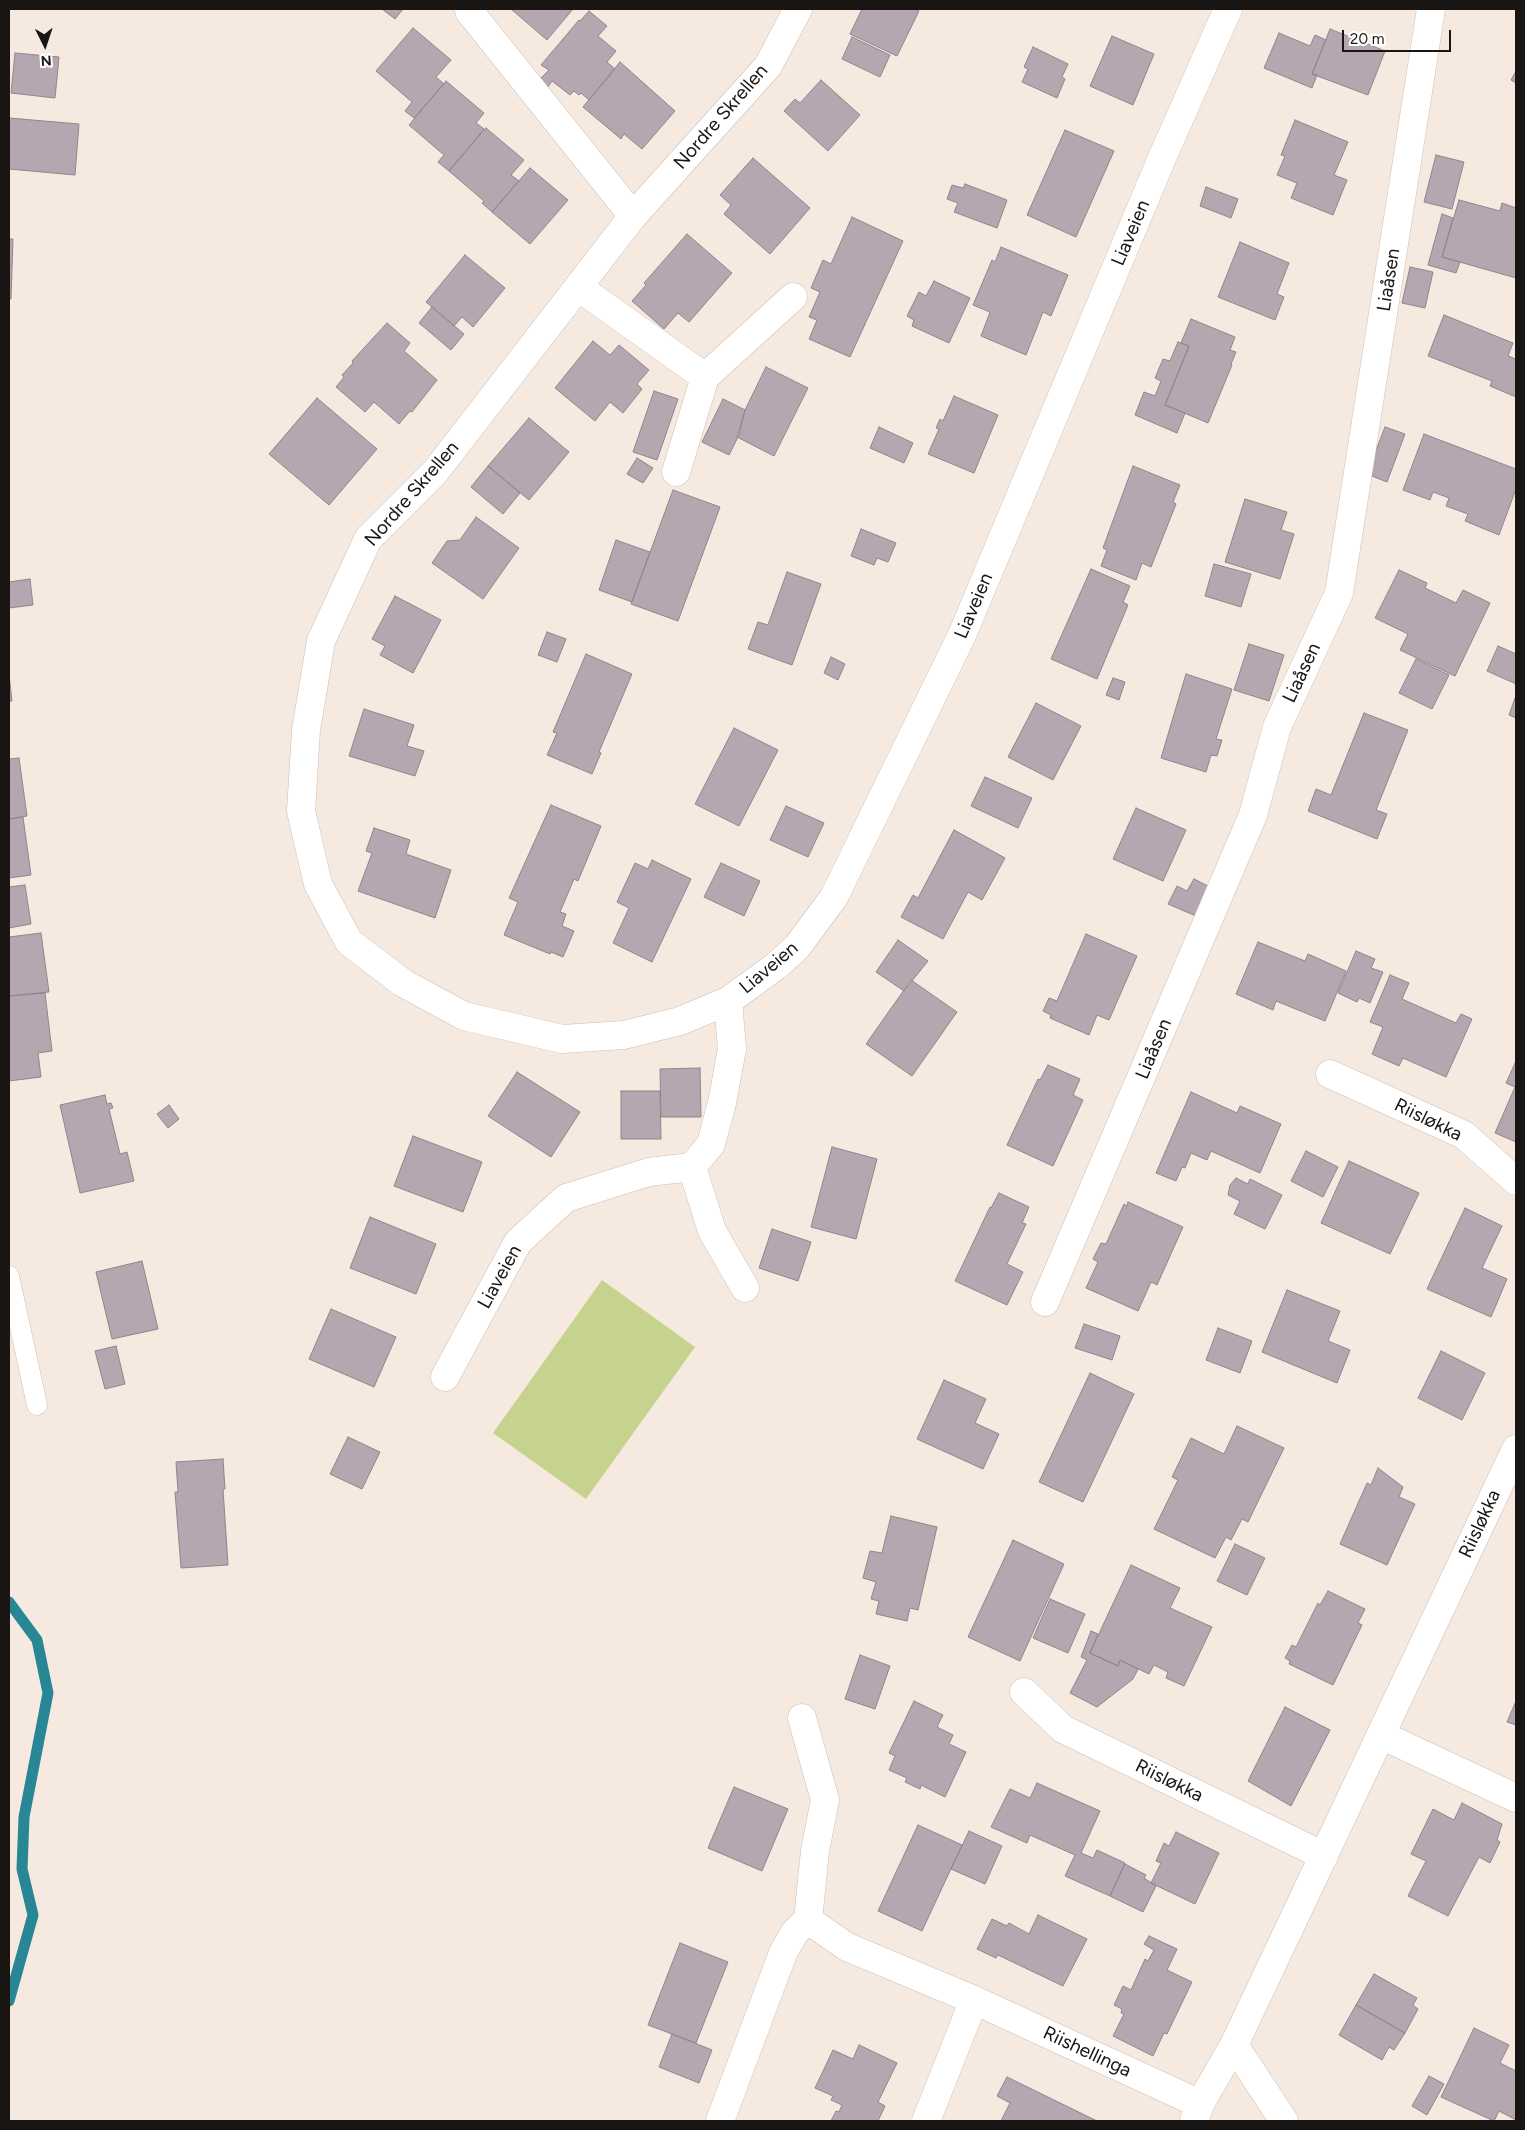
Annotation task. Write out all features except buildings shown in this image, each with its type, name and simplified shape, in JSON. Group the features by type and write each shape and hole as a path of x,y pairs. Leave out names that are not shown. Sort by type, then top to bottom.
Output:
{"street":[{"name":"Nordre Skrellen","path":"728,1001 680,1021 624,1035 562,1039 464,1016 403,983 349,942 318,884 301,811 306,730 321,641 368,540 436,472 633,216 768,66 798,9"},
{"name":"Liaveien","path":"445,1377 518,1242 566,1198 649,1172 692,1167 712,1144 732,1049 728,1001 776,966 797,947 834,897 962,635 1154,176 1228,9"},
{"name":"Liaåsen","path":"1045,1302 1252,815 1277,727 1339,593 1431,9"},
{"path":"469,10 633,216"},
{"path":"578,287 705,377"},
{"path":"676,472 705,377 793,297"},
{"name":"Riisløkka","path":"1330,1074 1464,1135 1516,1181"},
{"path":"692,1167 712,1231 745,1288"},
{"name":"Riisløkka","path":"1197,2113 1234,2045 1516,1449"},
{"name":"Riisløkka","path":"1024,1692 1063,1729 1324,1856"},
{"path":"720,2121 782,1953 795,1932 808,1920 816,1851 825,1800 802,1718"},
{"path":"1381,1735 1516,1798"},
{"name":"Riishellinga","path":"808,1920 847,1947 974,2000 1197,2113"},
{"path":"926,2121 974,2000"},
{"path":"1234,2045 1284,2121"}],"lane":[{"path":"9,1276 37,1405"}],"green space":[{"path":"602,1280 695,1347 586,1499 493,1433"}],"waterway":[{"path":"9,1602 37,1640 48,1693 24,1817 22,1869 33,1915 9,2001"}]}
